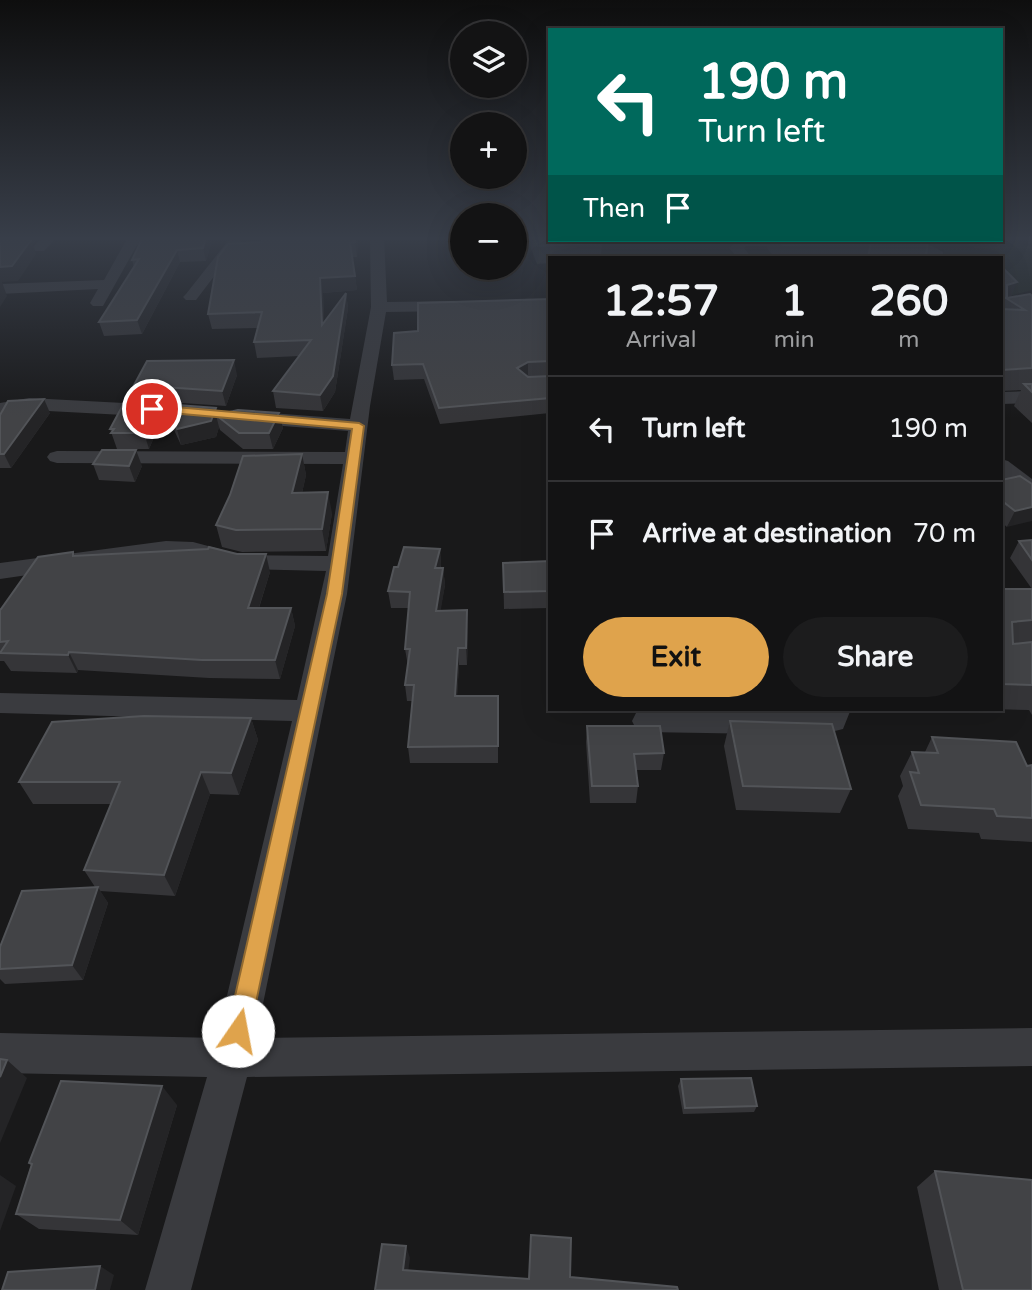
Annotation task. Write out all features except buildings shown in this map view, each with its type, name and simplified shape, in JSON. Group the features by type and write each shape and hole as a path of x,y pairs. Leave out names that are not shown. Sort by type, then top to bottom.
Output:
{"street":[{"path":"98,303 101,297"},
{"path":"168,1290 232,1058 309,711 339,564 379,297"},
{"path":"379,307 471,306"},
{"path":"1003,398 1032,397"},
{"path":"0,409 29,404 152,409 356,442"},
{"path":"57,457 356,442"},
{"path":"1003,468 1017,486"},
{"path":"0,571 166,548 193,549 242,562 339,564"},
{"path":"0,703 309,711"},
{"path":"646,721 819,724 833,721 836,711"},
{"path":"0,1053 232,1058 1032,1047"}],"route":[{"path":"152,409 359,426 335,594 238,1031"}]}
